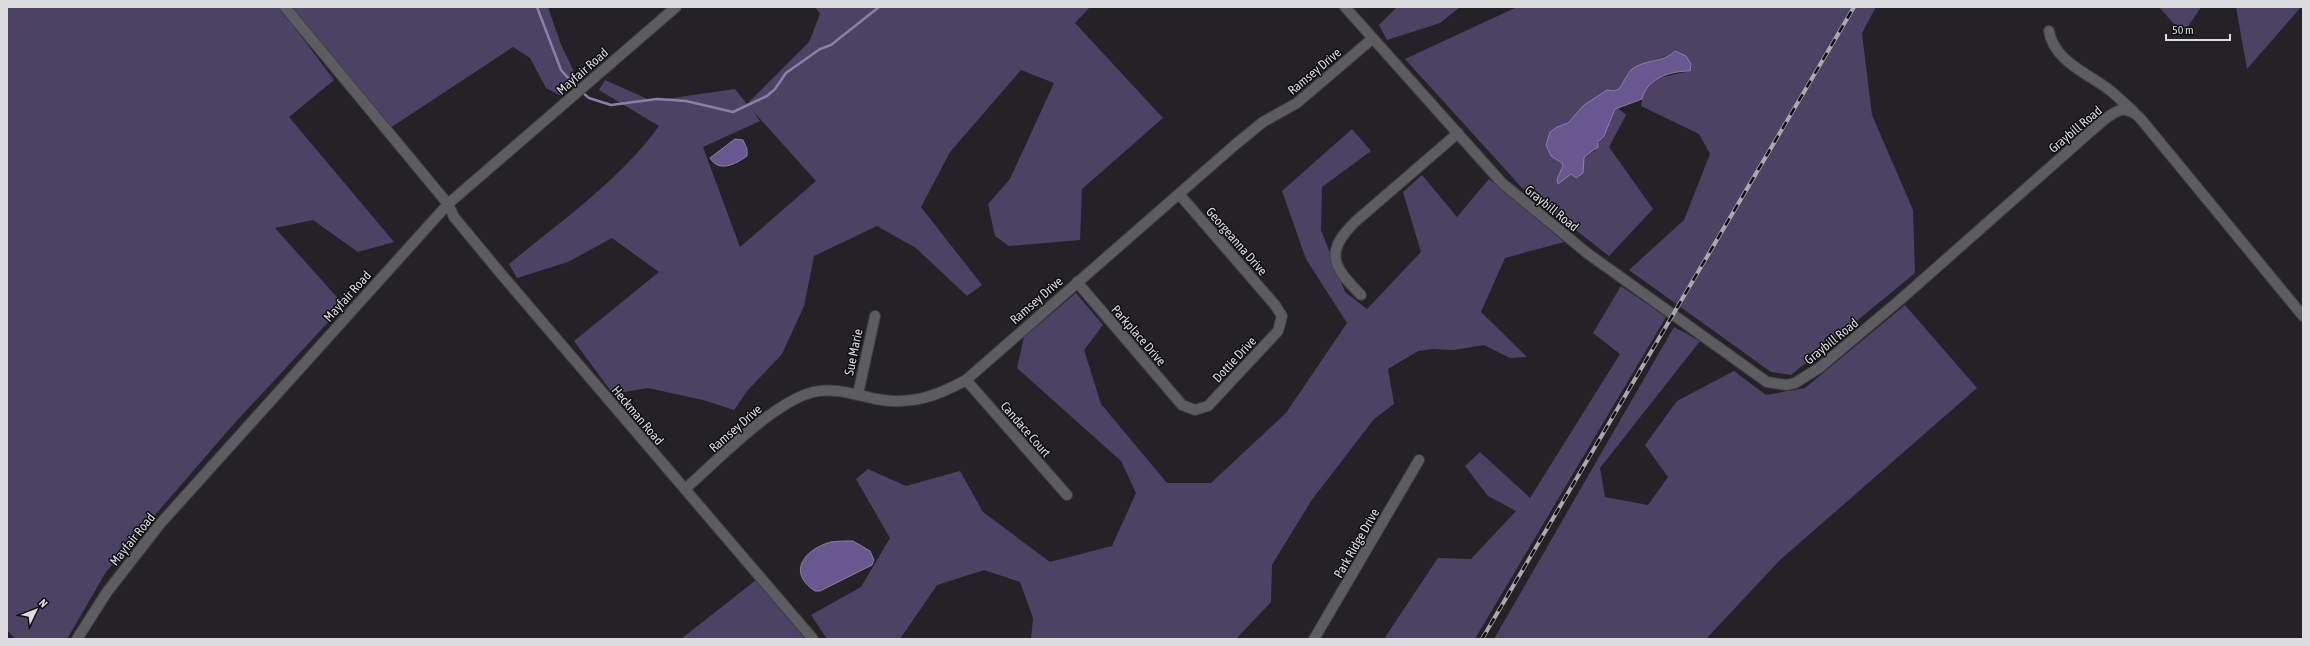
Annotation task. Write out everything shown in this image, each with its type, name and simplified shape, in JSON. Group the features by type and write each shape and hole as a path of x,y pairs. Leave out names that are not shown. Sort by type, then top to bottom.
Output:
{"street":[{"name":"Heckman Road","path":"285,7 448,204 454,217 502,275 813,639"},
{"name":"Mayfair Road","path":"77,639 107,592 160,524 448,204 676,7"},
{"name":"Graybill Road","path":"1345,7 1502,183 1587,253 1767,382 1786,385 1804,378 1819,368 1900,300 2091,131 2118,110 2133,111"},
{"path":"2049,31 2055,47 2070,63 2112,92 2133,111 2303,316"},
{"name":"Ramsey Drive","path":"685,489 785,404 798,397 827,390 858,394 885,400 913,401 943,392 966,380 1263,122 1297,103 1372,39"},
{"path":"1361,295 1337,267 1335,260 1336,246 1356,221 1458,133"},
{"name":"Georgeanna Drive","path":"1180,194 1275,305"},
{"name":"Parkplace Drive","path":"1077,282 1182,405"},
{"name":"Dottie Drive","path":"1182,405 1189,409 1202,409 1219,394 1280,327 1282,316 1275,305"},
{"name":"Sue Marie","path":"858,394 875,316"},
{"name":"Candace Court","path":"966,380 1067,495"},
{"name":"Park Ridge Drive","path":"1314,639 1419,460"}],"shaded area":[{"path":"7,7 548,7 560,42 574,72 561,96 546,88 530,58 513,47 390,128 305,25 289,20 334,80 289,117 394,242 358,252 313,220 275,228 344,305 231,427 106,572 67,639 15,639 7,630"},
{"path":"815,7 1090,7 1075,23 1163,118 1082,189 1080,240 1009,246 995,236 988,204 1010,179 1054,83 1021,70 950,152 921,207 982,285 967,296 916,248 877,226 814,256 804,306 782,354 748,390 734,410 703,400 648,388 613,394 574,341 659,272 612,238 568,262 517,278 509,264 569,216 608,182 626,165 659,126 599,90 605,80 652,101 735,89 747,104 809,42 820,14","holes":["753,111 816,181 740,247 703,147 760,121"]},
{"path":"1397,7 1460,7 1440,23 1387,40 1379,25"},
{"path":"1517,7 1876,7 1862,33 1872,115 1913,210 1915,273 1791,375 1771,372 1629,270 1684,220 1710,154 1699,134 1641,106 1644,89 1654,79 1690,71 1672,54 1638,66 1619,89 1614,91 1607,90 1584,105 1568,123 1557,127 1550,133 1546,145 1562,163 1563,166 1557,179 1560,183 1571,174 1584,157 1595,151 1615,109 1618,108 1626,115 1609,147 1653,209 1609,256 1523,189 1405,59"},
{"path":"2159,7 2201,7 2183,34"},
{"path":"2236,7 2301,7 2247,69"},
{"path":"1675,51 1686,56 1691,64 1690,71 1675,72 1660,77 1649,86 1642,99 1615,109 1604,136 1598,142 1598,147 1584,157 1583,173 1576,178 1571,174 1558,184 1557,179 1563,166 1562,163 1551,156 1546,145 1550,132 1557,127 1568,123 1584,105 1607,90 1614,91 1619,89 1631,70 1641,64 1670,55"},
{"path":"1352,129 1371,151 1322,187 1321,230 1345,292 1367,309 1421,252 1403,192 1422,175 1457,217 1489,179 1564,242 1505,258 1481,312 1527,357 1510,358 1484,345 1454,350 1432,349 1418,351 1388,369 1394,404 1374,419 1311,501 1272,565 1271,602 1236,639 1031,639 1033,618 1020,582 984,570 937,585 900,639 827,639 811,615 861,587 890,538 856,479 868,469 906,486 960,471 983,512 1050,562 1112,546 1136,493 1121,461 1017,368 1024,337 1076,293 1103,325 1084,350 1101,404 1167,483 1211,483 1286,413 1347,323 1306,259 1282,191"},
{"path":"735,139 743,140 747,149 747,156 728,166 714,163 710,158"},
{"path":"1621,286 1666,317 1475,639 1384,639 1438,558 1471,559 1516,511 1488,496 1465,466 1480,452 1530,498 1620,354 1593,333"},
{"path":"1905,305 1977,388 1780,560 1706,639 1494,639 1674,327 1700,341 1600,468 1605,497 1648,505 1668,477 1645,445 1677,401 1734,371 1766,395 1805,388"},
{"path":"853,541 870,551 874,560 872,565 820,591 815,591 806,584 800,569 802,562 813,550 831,542"},
{"path":"756,580 805,639 681,639"}],"waterway":[{"path":"537,7 561,70 578,89"},
{"path":"582,92 589,98 611,105 657,99 686,101 733,112 767,96 775,89 786,73 820,49 831,45 879,7"}],"railway":[{"path":"1482,639 1854,7"}]}
